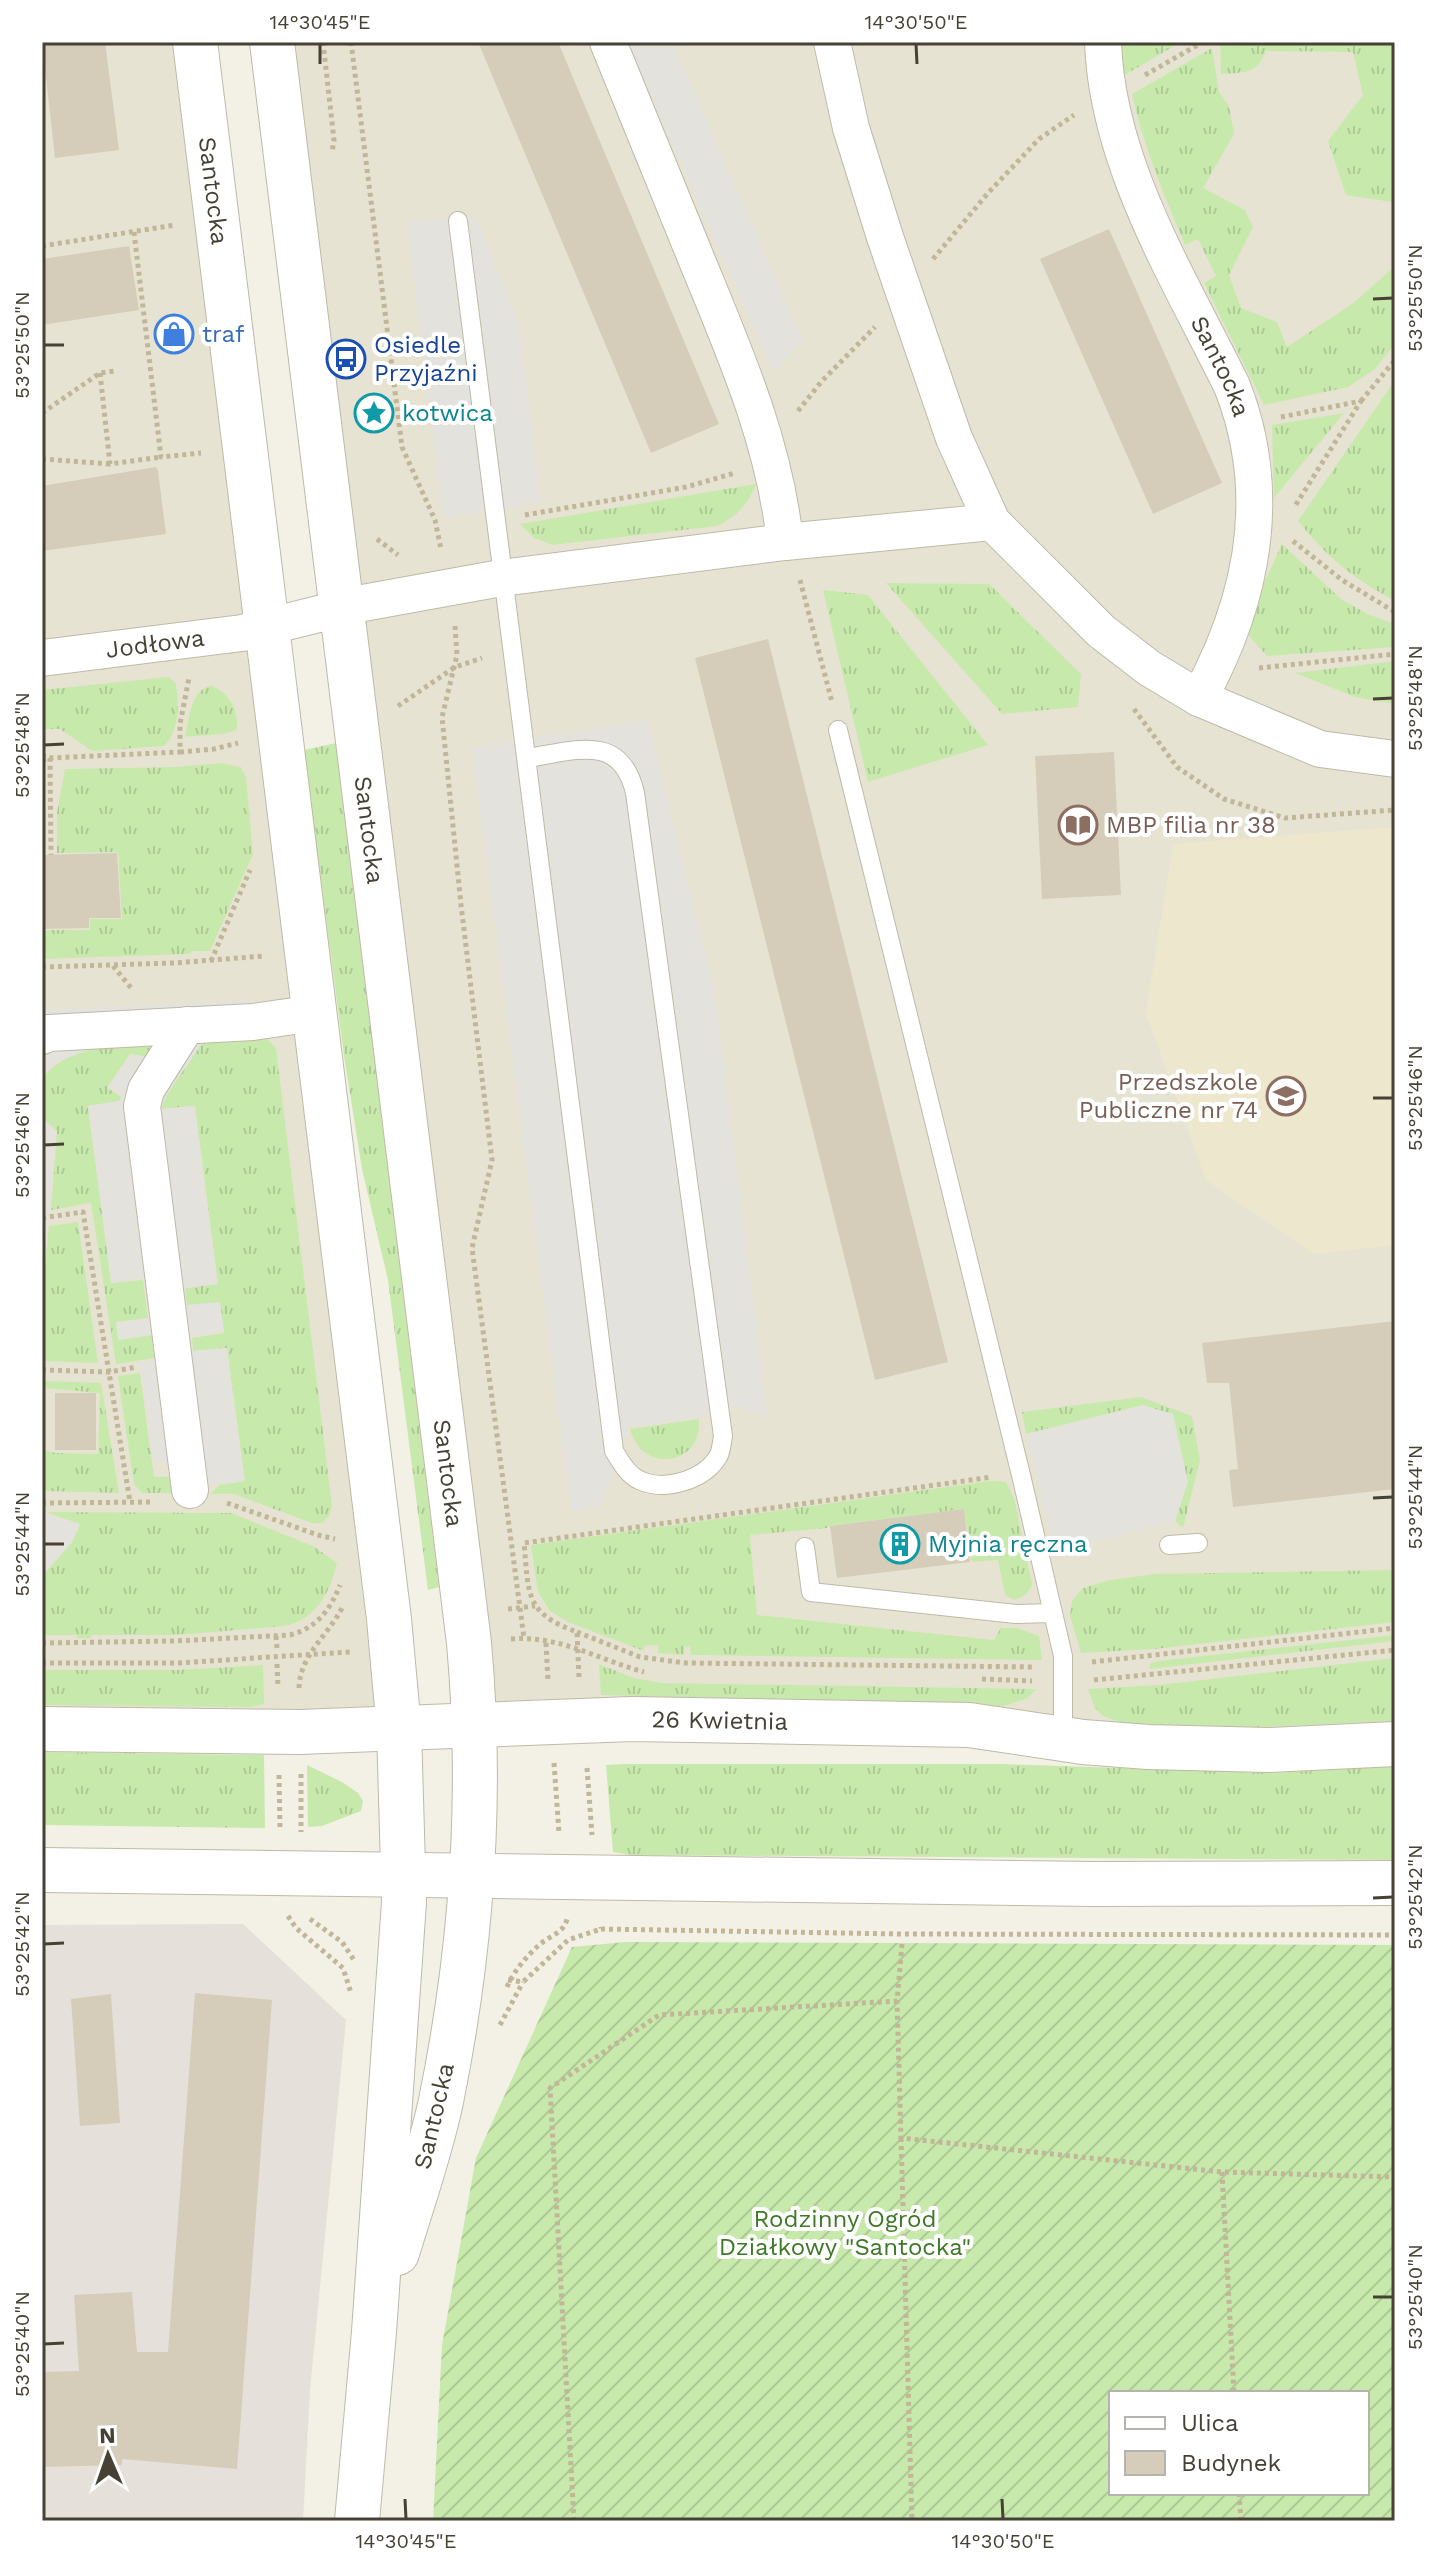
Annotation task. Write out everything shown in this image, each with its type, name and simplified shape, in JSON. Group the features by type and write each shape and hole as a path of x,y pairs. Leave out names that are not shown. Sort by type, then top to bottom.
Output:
{"street":[{"name":"Santocka","path":"195,42 389,1619 399,1729 404,1875 401,1968 357,2521"},
{"name":"Santocka","path":"272,42 469,1643 476,1725 473,1875 463,1974 440,2102 374,2332"},
{"path":"608,42 727,333 768,450 777,484 785,542"},
{"path":"832,42 851,128 904,293 954,438 992,522 1101,631 1149,668 1199,698 1320,749 1395,759"},
{"name":"Santocka","path":"1103,42 1108,95 1119,141 1133,180 1232,386 1245,424 1266,530 1215,666 1199,698"},
{"path":"266,627 341,608 501,578 785,542 992,522"},
{"name":"Jodłowa","path":"42,658 200,640 266,627"},
{"path":"42,1036 49,1033 253,1022 314,1013"},
{"path":"187,1025 146,1090 142,1106 190,1498"},
{"name":"26 Kwietnia","path":"42,1729 300,1732 632,1719 955,1725 1119,1746 1203,1749 1268,1750 1395,1744"},
{"path":"42,1870 1091,1884 1395,1883"}],"lane":[{"path":"458,221 614,1451 625,1469 639,1480 674,1483 694,1478 709,1467 719,1454 723,1436 635,793 630,773 618,757 601,751 580,750 528,758"},
{"path":"838,730 1053,1613 1064,1673 1063,1739"},
{"path":"1169,1545 1198,1543"},
{"path":"805,1547 811,1592 1016,1614 1053,1613"}],"path":[{"path":"351,42 402,447 435,520 443,557"},
{"path":"495,524 518,516 686,487 751,464 768,450 821,382 1039,139 1093,101 1203,42"},
{"path":"42,246 186,224"},
{"path":"134,232 161,457"},
{"path":"1395,360 1266,530 1395,612"},
{"path":"42,413 100,373 115,371"},
{"path":"100,373 110,464"},
{"path":"1245,424 1361,401"},
{"path":"42,459 110,464 205,452"},
{"path":"368,533 400,557"},
{"path":"785,542 800,579 838,730"},
{"path":"454,618 457,655 442,717 492,1160 472,1248 522,1632 524,1638 578,1647 651,1674"},
{"path":"1215,666 1257,668 1395,654"},
{"path":"180,752 180,724 190,669"},
{"path":"1133,706 1177,767 1224,799 1285,818 1395,810"},
{"path":"42,758 180,752 249,741"},
{"path":"50,758 51,855"},
{"path":"211,961 254,861"},
{"path":"42,967 211,961 273,955"},
{"path":"42,1218 83,1212 130,1502"},
{"path":"42,1370 109,1372 174,1362"},
{"path":"1021,1475 524,1543 529,1588 535,1606 550,1622 640,1657 686,1663 1043,1667 1107,1680 1395,1650"},
{"path":"42,1503 190,1498 233,1503 318,1535 347,1541"},
{"path":"299,1691 302,1670 309,1654 341,1610 347,1595"},
{"path":"42,1643 276,1636 303,1632 320,1620 324,1624"},
{"path":"981,1679 1064,1673 1395,1628"},
{"path":"577,1632 580,1690"},
{"path":"276,1636 277,1648"},
{"path":"546,1643 548,1676"},
{"path":"42,1663 177,1663 342,1653"},
{"path":"277,1664 279,1701"},
{"path":"301,1763 301,1827"},
{"path":"587,1768 593,1847"},
{"path":"279,1772 280,1827"},
{"path":"556,1784 559,1833"},
{"path":"510,1980 540,1944 566,1925 566,1909"},
{"path":"600,1916 601,1929"},
{"path":"501,1979 523,1982 568,1940 601,1929 902,1934 1395,1935"},
{"path":"902,1944 897,2001 912,2521"},
{"path":"574,2521 550,2088 659,2015 897,2001"},
{"path":"901,2138 1222,2172 1395,2177"},
{"path":"1222,2172 1234,2391"},
{"path":"1239,2495 1241,2521"}],"shaded area":[{"path":"42,42 182,42 382,1714 42,1714"},
{"path":"280,42 1395,42 1395,1731 1263,1738 483,1708"},
{"path":"627,42 672,42 803,342 773,371"},
{"path":"475,215 519,326 541,502 443,518 407,222"},
{"path":"648,720 715,995 768,1418 739,1406 700,1417 630,1427 601,1506 571,1511 472,748"},
{"name":"Przedszkole Publiczne nr 74","path":"1395,827 1395,1245 1314,1254 1206,1180 1146,1013 1173,844"},
{"path":"250,1000 252,1036 205,1039 168,1092 161,1109 194,1106 217,1284 185,1288 187,1305 220,1302 224,1332 191,1336 192,1351 226,1348 244,1481 217,1485 167,1462 153,1463 140,1362 156,1360 152,1335 119,1339 117,1323 149,1318 143,1278 112,1283 88,1106 119,1101 122,1097 108,1087 131,1054 149,1058 154,1045 104,1044 60,1060 42,1077 42,1010"},
{"path":"42,1118 56,1132 42,1292"},
{"path":"1143,1406 1173,1414 1188,1482 1175,1521 1055,1550 1026,1434"},
{"path":"42,1513 80,1524 72,1542 42,1576"},
{"path":"243,1924 346,2020 310,2390 303,2521 42,2521 42,1925"}],"green space":[{"path":"1115,42 1181,42 1118,79"},
{"path":"1222,42 1394,42 1395,208 1392,202 1346,195 1328,141 1363,95 1353,52 1266,51 1249,71 1221,74"},
{"path":"1212,48 1219,92 1229,106 1234,134 1203,188 1245,210 1253,227 1229,275 1241,308 1277,322 1287,347 1352,304 1395,266 1395,344 1374,370 1348,387 1264,405 1204,283 1216,276 1198,239 1185,245 1170,208 1132,94"},
{"path":"1395,380 1395,601 1342,567 1298,521"},
{"path":"1344,413 1274,498 1272,425"},
{"path":"756,484 741,510 717,526 552,545 534,538 520,524"},
{"path":"1282,544 1342,600 1395,624 1395,647 1267,656 1243,629"},
{"path":"886,583 989,584 1081,674 1078,707 1002,714"},
{"path":"823,590 868,595 988,745 868,782"},
{"path":"1395,661 1395,704 1355,697 1295,673"},
{"path":"168,677 175,682 178,707 173,733 164,746 92,751 60,729 42,729 42,690"},
{"path":"211,686 223,693 232,704 237,730 185,737 195,699 204,688"},
{"path":"336,743 439,1587 428,1590 388,1280 362,1169 344,1056 304,750"},
{"path":"221,763 241,767 246,777 253,854 210,951 42,959 42,930 90,930 90,919 122,919 118,852 57,853 57,813 65,769"},
{"path":"266,1037 276,1048 332,1506 329,1516 322,1523 312,1523 234,1494 211,1494 219,1485 245,1481 227,1348 193,1351 192,1338 224,1333 220,1303 187,1307 185,1288 218,1284 195,1106 161,1109 162,1102 205,1039"},
{"path":"153,1044 149,1057 130,1054 107,1088 122,1097 119,1101 88,1106 111,1283 143,1280 148,1318 116,1322 118,1340 152,1335 154,1358 116,1364 91,1203 51,1210 57,1131 42,1118 42,1078 53,1067 79,1053 108,1047"},
{"path":"78,1222 98,1363 45,1361 42,1364 42,1296 49,1226"},
{"path":"140,1373 154,1477 171,1477 173,1493 142,1493 134,1484 118,1376"},
{"path":"44,1381 101,1383 119,1493 44,1491 42,1450 98,1454 100,1393 43,1388"},
{"path":"1141,1397 1192,1416 1200,1460 1183,1528 1175,1521 1187,1482 1172,1414 1143,1405 1026,1434 1022,1412"},
{"path":"699,1419 698,1435 692,1447 670,1459 646,1453 637,1444 630,1429"},
{"path":"989,1481 1006,1482 1014,1498 1032,1584 1023,1596 1014,1600 1005,1595 998,1560 972,1562 964,1509 750,1535 757,1615 994,1640 1001,1628 1017,1628 1039,1636 1042,1660 691,1655 690,1646 685,1647 684,1655 658,1653 658,1645 644,1646 644,1651 568,1622 550,1611 538,1592 531,1545"},
{"path":"45,1512 231,1513 313,1546 337,1563 326,1594 314,1611 285,1626 177,1635 91,1635 91,1638 78,1638 77,1635 42,1635 42,1576 72,1542 80,1524"},
{"path":"1395,1570 1395,1622 1154,1649 1081,1653 1070,1616 1072,1601 1083,1588 1110,1580 1156,1574"},
{"path":"1395,1635 1395,1641 1149,1669 1151,1663 1158,1661"},
{"path":"1395,1658 1395,1721 1260,1727 1126,1724 1103,1716 1095,1708 1088,1689 1158,1685"},
{"path":"599,1664 634,1678 662,1683 1036,1689 1028,1698 1004,1706 601,1695"},
{"path":"263,1665 264,1704 251,1707 42,1705 42,1670 176,1670"},
{"path":"42,1752 264,1755 265,1828 42,1825"},
{"path":"1003,1764 1273,1773 1395,1766 1395,1860 630,1855 613,1852 606,1765"},
{"path":"307,1765 358,1793 363,1801 361,1811 322,1826 308,1827"},
{"name":"Rodzinny Ogród Działkowy \"Santocka\"","path":"625,1942 1395,1945 1395,2521 433,2521 442,2345 476,2158 572,1947"}],"building":[{"path":"42,42 105,42 119,150 55,158"},
{"path":"478,42 558,42 719,424 651,453"},
{"path":"1109,229 1222,483 1153,514 1040,259"},
{"path":"129,246 139,310 42,325 42,259"},
{"path":"156,467 166,534 42,551 42,486"},
{"path":"768,639 948,1362 875,1380 695,658"},
{"name":"MBP filia nr 38","path":"1114,752 1121,895 1042,899 1035,756"},
{"path":"117,853 121,918 89,918 89,928 42,929 42,855"},
{"path":"1395,1321 1395,1489 1233,1507 1229,1470 1238,1469 1229,1383 1207,1383 1202,1343"},
{"path":"55,1393 96,1393 96,1450 55,1450"},
{"name":"Myjnia ręczna","path":"964,1509 970,1562 837,1578 830,1526"},
{"path":"195,1993 272,2000 237,2469 122,2459 122,2465 42,2467 42,2372 79,2371 74,2295 132,2292 137,2352 168,2352"},
{"path":"111,1994 120,2123 80,2126 71,1999"}],"place":[{"name":"traf","path":"174,334"},
{"name":"Osiedle Przyjaźni","path":"346,359"},
{"name":"kotwica","path":"374,413"},
{"name":"MBP filia nr 38","path":"1078,825"},
{"name":"Przedszkole Publiczne nr 74","path":"1286,1096"},
{"name":"Myjnia ręczna","path":"900,1544"}]}
